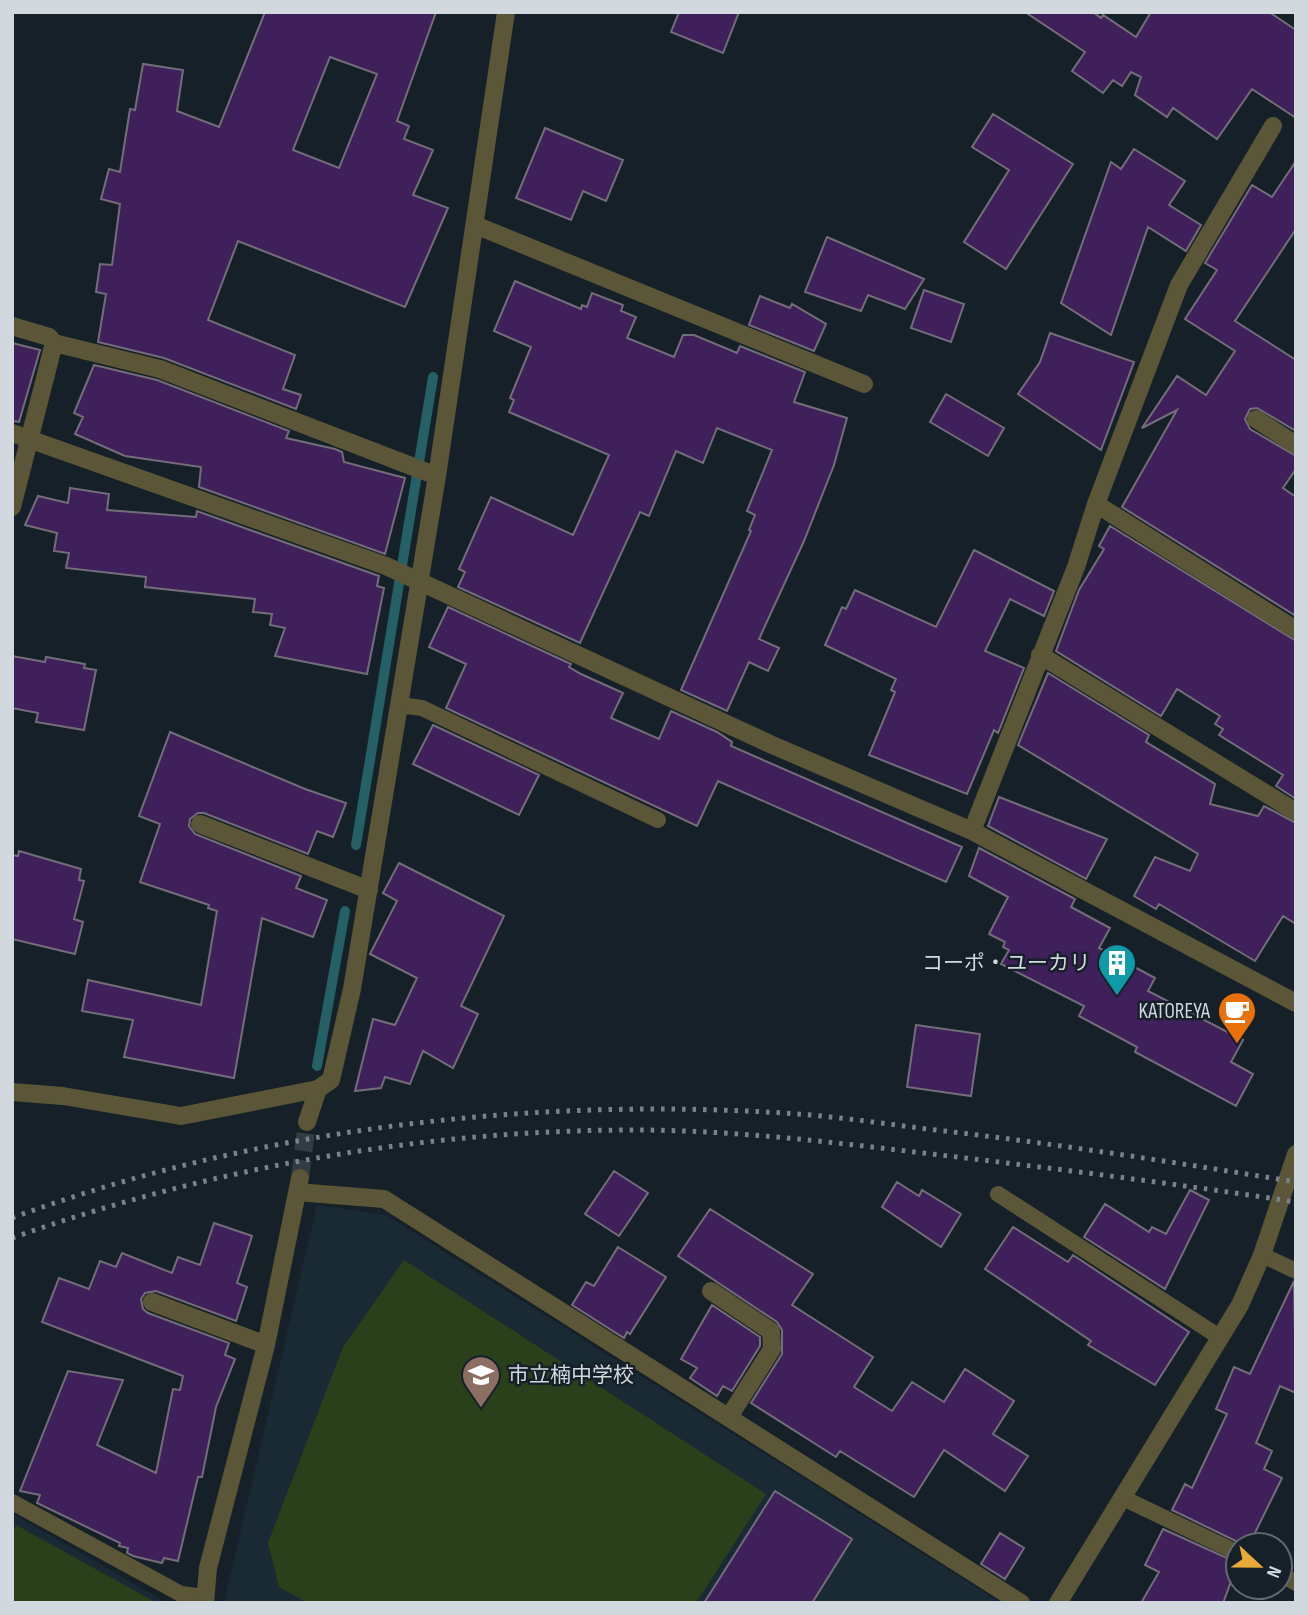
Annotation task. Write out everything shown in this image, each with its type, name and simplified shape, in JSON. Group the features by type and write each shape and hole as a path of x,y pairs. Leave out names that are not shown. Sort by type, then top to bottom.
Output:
{"street":[{"path":"12,1092 63,1096 181,1116 318,1089 331,1080 352,989 418,581 438,475 506,12"},
{"path":"972,831 1076,567 1096,504 1179,285 1273,127"},
{"path":"475,225 864,384"},
{"path":"12,326 49,337 54,343 160,369 438,475"},
{"path":"12,507 20,435 54,343"},
{"path":"1256,419 1296,445"},
{"path":"20,435 386,566 771,744 972,831 1296,1003"},
{"path":"1096,504 1296,629"},
{"path":"1040,655 1296,812"},
{"path":"200,824 369,890"},
{"path":"307,1122 318,1089"},
{"path":"1058,1603 1221,1338 1262,1255 1296,1154"},
{"path":"205,1600 208,1568 266,1346 298,1185 384,1199 1021,1603"},
{"path":"711,1292 771,1331 772,1349 729,1417"},
{"path":"152,1302 266,1346"}],"lane":[{"path":"399,705 422,708 658,820"},
{"path":"998,1195 1221,1338"},
{"path":"1262,1255 1296,1271"},
{"path":"1123,1497 1224,1546"},
{"path":"12,1502 178,1599 205,1600"}],"shaded area":[{"name":"市立楠中学校","path":"317,1205 386,1215 1001,1603 224,1603"},
{"path":"12,1513 167,1603 12,1603"}],"green space":[{"name":"市立楠中学校","path":"404,1260 766,1494 696,1603 308,1603 279,1587 268,1543 343,1347"},
{"path":"16,1525 155,1602 12,1603 12,1533"}],"building":[{"path":"265,12 436,12 397,121 409,126 404,139 433,150 413,195 448,208 405,307 238,241 208,320 295,355 283,389 301,395 296,409 164,358 98,342 106,294 96,292 100,264 112,265 120,204 101,199 109,169 120,172 130,109 135,110 143,64 183,70 177,111 219,127","holes":["330,57 377,74 339,168 293,150"]},
{"path":"679,12 739,12 723,53 671,32"},
{"path":"1025,12 1093,12 1101,18 1103,15 1136,37 1151,12 1269,12 1296,30 1296,118 1252,89 1217,139 1173,108 1167,117 1135,95 1141,77 1131,72 1122,86 1113,80 1103,93 1072,71 1085,52"},
{"path":"993,114 1073,164 1006,269 964,242 1009,170 972,147"},
{"path":"545,128 623,160 606,201 583,191 571,220 516,198"},
{"path":"1134,149 1185,181 1169,205 1201,225 1186,251 1148,227 1111,335 1061,303 1111,162 1121,169"},
{"path":"1296,161 1296,229 1235,321 1296,360 1296,431 1257,408 1250,409 1245,419 1250,429 1296,456 1296,469 1283,488 1296,497 1296,616 1122,507 1177,410 1142,428 1177,376 1206,395 1235,351 1185,319 1217,270 1205,263 1252,185 1272,197"},
{"path":"827,237 924,279 905,309 868,295 861,311 805,292"},
{"path":"515,281 581,309 582,305 587,307 592,293 623,305 621,311 636,317 627,338 674,357 683,335 694,335 737,353 740,346 805,372 794,402 847,418 834,465 804,541 759,639 779,648 768,671 749,662 727,711 681,690 751,531 749,530 755,515 747,511 772,450 717,428 703,463 676,451 649,516 640,512 580,643 458,587 465,572 459,569 491,497 573,535 609,455 509,412 514,400 510,398 531,347 494,331"},
{"path":"924,290 964,304 951,342 911,328"},
{"path":"760,296 790,308 792,304 826,324 814,351 749,325"},
{"path":"1050,333 1134,362 1101,450 1018,394 1040,362"},
{"path":"12,343 40,350 19,422 12,421"},
{"path":"94,365 157,380 289,431 286,438 342,452 344,462 405,478 385,554 199,487 201,467 125,456 75,434 83,417 74,413"},
{"path":"946,394 1004,428 988,456 930,422"},
{"path":"70,488 109,494 107,510 196,517 197,511 379,576 377,586 384,588 367,674 275,656 285,628 270,625 272,614 253,612 255,599 145,587 146,577 66,568 69,553 54,551 57,533 25,525 38,496 68,503"},
{"path":"1110,526 1296,641 1296,799 1276,786 1283,775 1219,735 1223,729 1215,724 1220,716 1177,689 1161,716 1056,651 1079,590 1104,549 1099,546"},
{"path":"974,550 1054,591 1044,616 1010,599 985,651 1024,668 998,733 994,730 967,794 869,755 895,692 891,690 896,679 825,645 842,607 846,609 855,590 936,627"},
{"path":"448,607 571,664 569,667 581,674 623,693 611,718 659,739 671,711 717,732 732,742 731,746 962,847 946,882 718,781 697,826 446,708 466,664 429,647"},
{"path":"12,656 45,662 46,657 85,664 84,668 96,670 84,730 36,722 38,713 12,708"},
{"path":"1048,673 1149,735 1146,742 1215,784 1210,804 1258,816 1264,806 1296,823 1296,924 1283,916 1255,961 1159,904 1156,909 1134,896 1155,857 1190,871 1198,854 1018,745"},
{"path":"433,725 539,775 519,815 413,764"},
{"path":"170,732 305,789 346,803 333,837 317,831 308,854 204,813 198,813 190,819 189,826 195,834 301,876 296,888 327,900 313,937 262,918 234,1078 124,1057 133,1020 82,1011 88,980 201,1005 217,911 208,908 209,905 140,882 160,824 139,816"},
{"path":"999,797 1107,839 1086,879 988,826"},
{"path":"979,848 1075,899 1071,907 1110,928 1099,948 1155,978 1148,991 1243,1040 1231,1062 1253,1074 1236,1106 1135,1052 1137,1047 1079,1016 1084,1006 1001,964 1009,950 1003,947 1005,942 989,934 1008,897 969,876"},
{"path":"19,851 81,869 79,880 84,881 74,919 83,922 75,954 12,939 12,855 18,856"},
{"path":"399,863 504,916 461,1006 478,1014 453,1068 423,1051 410,1084 385,1077 381,1088 355,1091 373,1019 395,1025 417,978 370,954 397,901 383,893"},
{"path":"916,1025 980,1034 971,1096 907,1087"},
{"path":"614,1171 648,1193 619,1236 585,1214"},
{"path":"897,1182 919,1196 922,1190 961,1214 941,1247 882,1207"},
{"path":"1190,1190 1209,1200 1165,1289 1084,1237 1105,1204 1149,1232 1152,1227 1166,1234"},
{"path":"710,1209 813,1274 792,1305 873,1357 854,1387 892,1411 912,1382 944,1402 965,1369 1014,1401 993,1434 1028,1456 1005,1491 944,1450 914,1497 840,1451 836,1457 751,1403 782,1354 782,1330 777,1322 678,1256"},
{"path":"214,1223 252,1236 237,1283 247,1287 236,1321 156,1291 145,1293 141,1299 143,1309 148,1313 229,1343 225,1355 235,1359 216,1407 202,1477 198,1477 178,1561 164,1558 162,1563 127,1553 128,1548 119,1546 120,1543 37,1503 40,1495 20,1491 68,1371 123,1380 97,1445 156,1473 173,1389 180,1390 183,1376 42,1322 59,1278 89,1289 100,1261 116,1267 122,1253 172,1273 178,1257 200,1265"},
{"path":"1013,1227 1068,1262 1073,1255 1189,1332 1155,1385 1088,1345 1091,1341 985,1269"},
{"path":"618,1247 666,1277 630,1334 627,1332 624,1338 572,1305 586,1282 594,1286"},
{"path":"1294,1281 1296,1393 1280,1386 1256,1443 1272,1451 1264,1469 1282,1478 1256,1531 1224,1531 1224,1535 1172,1510 1185,1484 1192,1488 1227,1414 1216,1409 1234,1367 1250,1374"},
{"path":"712,1305 760,1337 760,1346 732,1391 723,1386 717,1396 690,1378 697,1368 681,1359"},
{"path":"775,1491 852,1539 812,1603 704,1603"},
{"path":"1163,1529 1224,1557 1223,1603 1141,1603 1159,1572 1145,1565"},
{"path":"1000,1533 1024,1548 1005,1579 981,1564"}],"waterway":[{"path":"356,845 433,377"},
{"path":"317,1066 345,911"}],"tunnel":[{"path":"300,1178 307,1122"}],"railway":[{"path":"12,1218 104,1187 198,1162 295,1141 392,1126 589,1110 687,1109 820,1116 973,1134 1296,1182"},
{"path":"12,1238 87,1213 240,1173 397,1146 555,1132 634,1130 787,1138 1074,1171 1296,1202"}],"place":[{"name":"コーポ・ユーカリ","path":"1117,997"},
{"name":"KATOREYA","path":"1237,1045"},
{"name":"市立楠中学校","path":"481,1409"}]}
